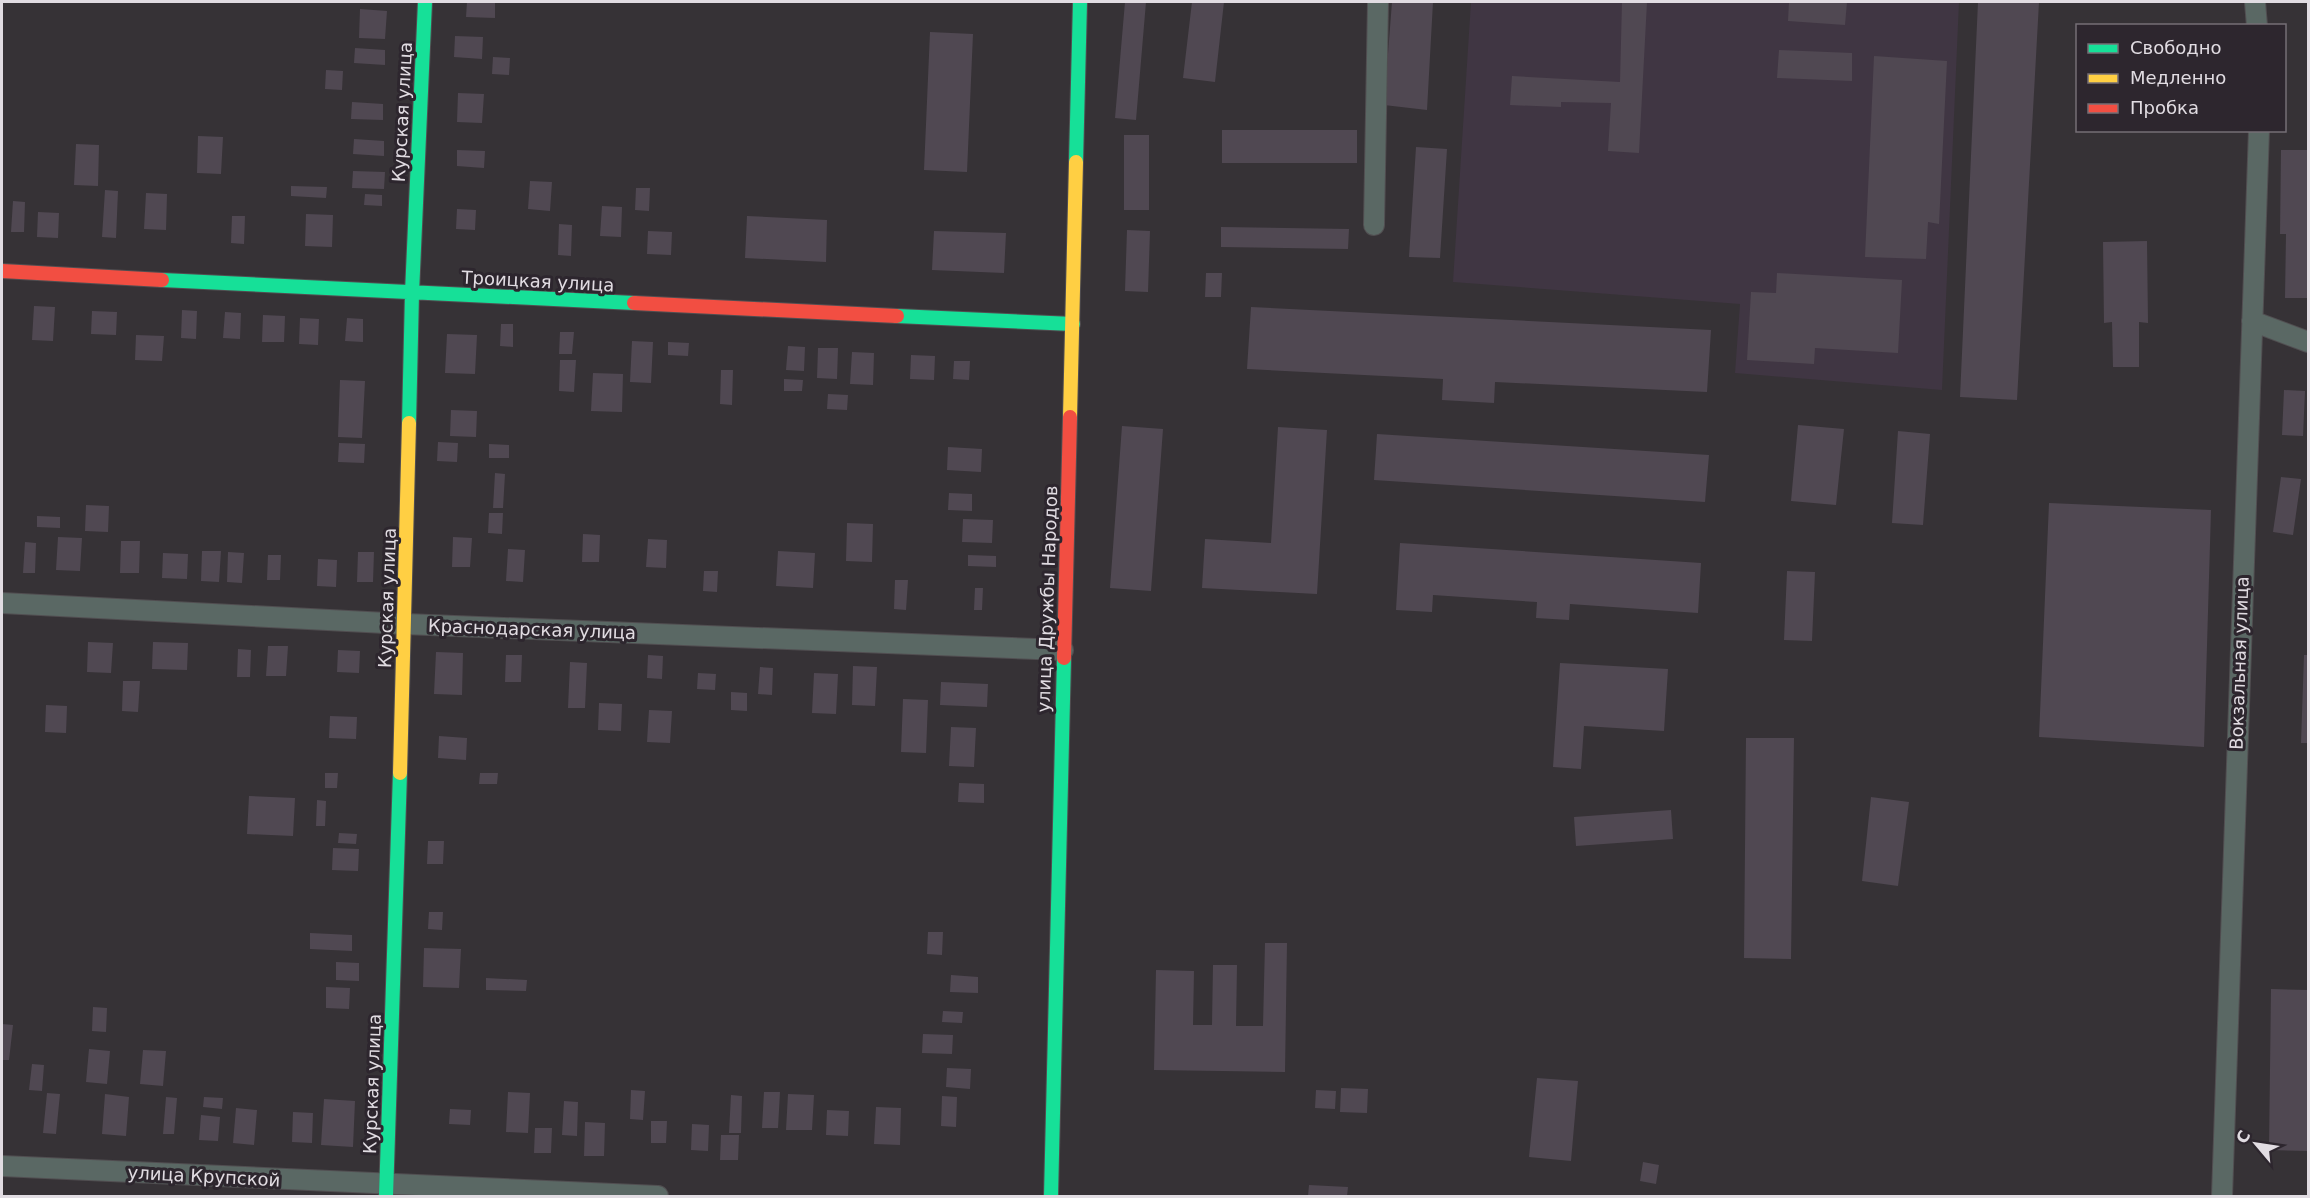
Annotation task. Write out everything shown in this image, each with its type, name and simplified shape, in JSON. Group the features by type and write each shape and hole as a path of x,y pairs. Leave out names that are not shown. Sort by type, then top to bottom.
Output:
{"street":[{"name":"Курская улица","path":"386,1191 405,624 412,293 425,2"},
{"name":"улица Дружбы Народов","path":"1051,1197 1080,2"},
{"path":"1374,225 1378,2"},
{"path":"2255,2 2257,24"},
{"name":"Вокзальная улица","path":"2222,1197 2259,132"},
{"name":"Троицкая улица","path":"2,271 1073,324"},
{"path":"2252,321 2308,342"},
{"name":"Краснодарская улица","path":"2,603 405,624 1063,650"},
{"name":"улица Крупской","path":"2,1166 386,1191 658,1197"}],"shaded area":[{"path":"1471,2 1959,2 1942,390 1735,373 1740,304 1453,282"}],"building":[{"path":"467,2 495,2 495,18 466,17"},
{"path":"1125,2 1146,2 1136,120 1115,118"},
{"path":"1192,2 1224,2 1215,82 1183,78"},
{"path":"1392,2 1433,2 1427,110 1384,105"},
{"path":"1622,2 1647,2 1639,153 1608,151 1611,103 1561,102 1561,107 1510,105 1512,76 1620,82"},
{"path":"1789,2 1847,2 1845,25 1788,21"},
{"path":"1978,2 2039,2 2017,400 1960,397"},
{"path":"360,9 387,11 385,39 359,38"},
{"path":"930,32 973,34 967,172 924,170"},
{"path":"455,36 483,37 482,59 454,57"},
{"path":"355,48 385,50 385,65 354,63"},
{"path":"1779,50 1852,53 1852,81 1777,78"},
{"path":"1874,56 1947,61 1939,224 1928,222 1926,259 1865,257"},
{"path":"493,57 510,58 509,75 492,74"},
{"path":"326,70 343,71 342,90 325,89"},
{"path":"458,93 484,94 482,123 457,122"},
{"path":"352,102 383,104 383,120 351,119"},
{"path":"1222,130 1357,130 1357,163 1222,163"},
{"path":"1124,135 1149,135 1149,210 1124,210"},
{"path":"198,136 223,137 221,174 197,173"},
{"path":"354,139 384,141 384,156 353,154"},
{"path":"76,144 99,145 98,186 74,185"},
{"path":"1416,147 1447,149 1440,258 1409,257"},
{"path":"457,150 485,151 484,168 457,166"},
{"path":"2281,150 2308,150 2308,298 2285,298 2286,234 2280,234"},
{"path":"353,171 385,172 384,189 352,188"},
{"path":"530,181 552,182 550,211 528,209"},
{"path":"291,186 327,187 326,198 291,196"},
{"path":"636,188 650,188 649,211 635,210"},
{"path":"105,190 118,191 116,238 102,237"},
{"path":"146,193 167,194 166,230 144,229"},
{"path":"365,194 382,195 382,206 364,205"},
{"path":"13,201 25,202 24,232 11,232"},
{"path":"602,206 622,207 621,237 600,236"},
{"path":"457,209 476,210 475,230 456,229"},
{"path":"38,212 59,213 58,238 37,237"},
{"path":"306,214 333,215 332,247 305,246"},
{"path":"232,216 245,216 244,244 231,243"},
{"path":"747,216 827,220 826,262 745,258"},
{"path":"559,224 572,225 571,256 558,255"},
{"path":"1221,227 1349,229 1348,249 1221,247"},
{"path":"1127,230 1150,231 1148,292 1125,291"},
{"path":"648,231 672,232 671,255 647,254"},
{"path":"934,231 1006,233 1004,273 932,270"},
{"path":"2147,241 2148,323 2139,322 2139,367 2113,367 2112,322 2104,323 2103,242"},
{"path":"1206,273 1222,273 1221,297 1205,297"},
{"path":"1777,273 1902,280 1898,353 1815,348 1814,364 1747,360 1751,292 1776,293"},
{"path":"34,306 55,307 53,341 32,340"},
{"path":"1251,307 1711,330 1707,392 1495,382 1494,403 1442,400 1443,379 1247,369"},
{"path":"182,310 197,311 196,339 181,338"},
{"path":"92,311 117,312 116,335 91,334"},
{"path":"225,312 241,313 240,339 223,338"},
{"path":"263,315 285,316 284,342 262,342"},
{"path":"300,318 319,319 318,345 299,344"},
{"path":"347,318 363,319 363,342 345,341"},
{"path":"501,324 513,324 513,347 500,346"},
{"path":"560,332 574,332 572,354 559,354"},
{"path":"447,334 477,335 475,374 445,373"},
{"path":"136,335 164,336 162,361 135,360"},
{"path":"632,341 653,342 651,383 630,382"},
{"path":"668,342 689,343 688,356 668,355"},
{"path":"788,346 805,347 804,371 786,370"},
{"path":"818,348 838,348 837,379 817,378"},
{"path":"852,352 874,353 873,385 850,384"},
{"path":"911,355 935,356 934,380 910,379"},
{"path":"560,360 576,360 574,392 559,391"},
{"path":"954,361 970,361 969,380 953,379"},
{"path":"721,370 733,370 732,405 720,404"},
{"path":"593,373 623,374 622,412 591,411"},
{"path":"784,379 803,380 802,391 784,391"},
{"path":"340,380 365,381 362,438 338,437"},
{"path":"2284,390 2305,391 2303,436 2282,435"},
{"path":"828,394 848,395 847,410 827,409"},
{"path":"451,410 477,411 476,437 450,436"},
{"path":"1798,425 1844,429 1836,505 1791,501"},
{"path":"1122,426 1163,429 1151,591 1110,588"},
{"path":"1278,427 1327,430 1317,594 1202,588 1205,539 1271,543"},
{"path":"1898,431 1930,434 1923,525 1892,523"},
{"path":"1377,434 1709,455 1705,502 1374,480"},
{"path":"438,442 458,443 457,462 437,461"},
{"path":"339,443 365,444 364,463 338,462"},
{"path":"489,444 509,445 509,458 489,458"},
{"path":"948,447 982,449 981,472 947,470"},
{"path":"495,473 505,474 503,508 493,508"},
{"path":"2281,477 2301,479 2293,535 2273,532"},
{"path":"949,493 972,494 972,511 948,510"},
{"path":"2049,503 2211,510 2204,747 2039,737"},
{"path":"86,505 109,506 108,532 85,531"},
{"path":"489,513 503,513 502,534 488,533"},
{"path":"37,516 60,517 60,528 37,527"},
{"path":"963,519 993,520 992,543 962,542"},
{"path":"847,523 873,524 872,562 846,561"},
{"path":"583,534 600,535 599,562 582,562"},
{"path":"58,537 82,538 80,571 56,570"},
{"path":"453,537 472,538 470,567 452,567"},
{"path":"648,539 667,540 666,568 646,567"},
{"path":"121,541 140,541 139,573 120,573"},
{"path":"25,542 36,543 35,573 23,573"},
{"path":"1400,543 1701,563 1698,613 1570,604 1569,620 1536,618 1537,602 1433,595 1432,612 1396,610"},
{"path":"508,549 525,550 523,582 506,581"},
{"path":"202,551 221,551 219,582 201,581"},
{"path":"778,551 815,553 813,588 776,586"},
{"path":"228,552 244,553 242,583 227,582"},
{"path":"358,552 374,552 373,582 357,582"},
{"path":"163,553 188,554 187,579 162,578"},
{"path":"268,555 281,555 280,580 267,580"},
{"path":"968,555 996,556 996,567 968,566"},
{"path":"318,559 337,560 336,587 317,586"},
{"path":"704,571 718,571 717,592 703,591"},
{"path":"1787,571 1815,572 1812,641 1784,640"},
{"path":"895,580 908,580 906,610 894,609"},
{"path":"975,588 983,588 982,610 974,610"},
{"path":"88,642 113,643 111,673 87,672"},
{"path":"153,642 188,643 187,670 152,669"},
{"path":"268,646 288,646 286,676 266,676"},
{"path":"238,649 251,650 250,677 237,677"},
{"path":"338,650 360,651 359,673 337,672"},
{"path":"436,652 463,653 462,695 434,694"},
{"path":"506,655 522,655 521,682 505,682"},
{"path":"648,655 663,656 662,679 647,678"},
{"path":"2304,655 2308,655 2308,743 2301,743"},
{"path":"570,662 587,663 585,708 568,708"},
{"path":"1560,663 1668,669 1664,731 1584,726 1581,769 1553,767"},
{"path":"853,666 877,667 875,706 852,705"},
{"path":"760,667 773,668 772,695 758,694"},
{"path":"698,673 716,674 715,690 697,689"},
{"path":"814,673 838,674 836,714 812,713"},
{"path":"123,681 140,681 138,712 122,711"},
{"path":"941,682 988,684 987,707 940,705"},
{"path":"731,692 747,693 747,711 731,710"},
{"path":"903,699 928,700 926,753 901,752"},
{"path":"599,703 622,704 621,731 598,730"},
{"path":"46,705 67,706 66,733 45,732"},
{"path":"649,710 672,711 670,743 647,742"},
{"path":"330,716 357,717 356,739 329,738"},
{"path":"951,727 976,728 974,767 949,766"},
{"path":"439,736 467,738 466,760 438,758"},
{"path":"1746,738 1794,738 1791,959 1744,958"},
{"path":"325,773 338,773 337,788 325,788"},
{"path":"480,773 498,773 497,784 479,784"},
{"path":"959,783 984,784 984,803 958,802"},
{"path":"249,796 295,798 293,836 247,834"},
{"path":"1871,797 1909,802 1898,886 1862,881"},
{"path":"317,800 326,801 325,826 316,826"},
{"path":"1671,810 1673,839 1576,846 1574,817"},
{"path":"339,833 357,834 356,844 338,843"},
{"path":"428,841 444,841 443,864 427,864"},
{"path":"333,848 359,849 358,871 332,870"},
{"path":"429,912 443,912 442,930 428,929"},
{"path":"928,932 943,932 942,955 927,954"},
{"path":"310,933 352,935 352,951 310,949"},
{"path":"1265,943 1287,943 1285,1072 1154,1070 1156,970 1194,971 1193,1025 1212,1025 1213,965 1237,965 1236,1026 1263,1026"},
{"path":"424,948 461,949 459,988 423,987"},
{"path":"336,962 359,963 359,981 336,980"},
{"path":"951,975 978,977 978,993 950,992"},
{"path":"486,978 527,980 526,991 486,990"},
{"path":"326,987 350,988 349,1009 326,1008"},
{"path":"2271,989 2308,990 2308,1151 2269,1150"},
{"path":"93,1007 107,1008 106,1032 92,1031"},
{"path":"943,1011 963,1012 962,1023 942,1022"},
{"path":"2,1024 13,1025 9,1060 2,1060"},
{"path":"923,1034 953,1035 952,1054 922,1053"},
{"path":"89,1049 110,1051 107,1084 86,1082"},
{"path":"143,1050 166,1051 163,1086 140,1084"},
{"path":"32,1064 44,1065 42,1091 29,1090"},
{"path":"947,1068 971,1069 970,1089 946,1087"},
{"path":"1537,1078 1578,1081 1571,1161 1529,1157"},
{"path":"1341,1088 1368,1089 1367,1113 1340,1112"},
{"path":"631,1090 645,1091 643,1120 630,1119"},
{"path":"1316,1090 1336,1091 1335,1109 1315,1108"},
{"path":"508,1092 530,1093 528,1133 506,1132"},
{"path":"764,1092 780,1092 778,1128 762,1128"},
{"path":"47,1093 60,1094 56,1134 43,1133"},
{"path":"105,1094 129,1097 126,1136 102,1134"},
{"path":"788,1094 814,1095 812,1130 786,1130"},
{"path":"731,1095 742,1096 741,1133 729,1133"},
{"path":"942,1096 957,1097 956,1127 941,1126"},
{"path":"166,1097 177,1098 174,1134 163,1134"},
{"path":"204,1097 223,1098 222,1109 203,1107"},
{"path":"324,1099 355,1101 353,1147 321,1145"},
{"path":"564,1101 578,1102 577,1136 562,1135"},
{"path":"876,1107 901,1108 900,1145 874,1144"},
{"path":"236,1108 257,1110 254,1145 233,1143"},
{"path":"450,1109 471,1110 470,1125 449,1124"},
{"path":"827,1110 849,1111 848,1136 826,1135"},
{"path":"293,1112 313,1113 312,1143 292,1142"},
{"path":"201,1115 220,1117 218,1141 199,1140"},
{"path":"651,1121 667,1121 666,1143 651,1143"},
{"path":"585,1122 605,1123 604,1156 584,1156"},
{"path":"692,1124 709,1125 708,1151 691,1150"},
{"path":"535,1128 552,1128 551,1153 534,1153"},
{"path":"721,1135 739,1135 738,1160 720,1160"},
{"path":"1643,1162 1659,1165 1656,1184 1640,1181"},
{"path":"1309,1185 1348,1187 1347,1196 1308,1196"}],"traffic: fast":[{"path":"409,423 412,293 425,2"},
{"path":"1076,162 1080,2"},
{"path":"162,280 634,303"},
{"path":"897,316 1073,324"},
{"path":"1051,1196 1064,658"},
{"path":"386,1196 400,773"}],"traffic: slow":[{"path":"1070,417 1076,162"},
{"path":"400,773 409,423"}],"traffic: jam":[{"path":"2,271 162,280"},
{"path":"634,303 897,316"},
{"path":"1064,658 1070,417"}]}
